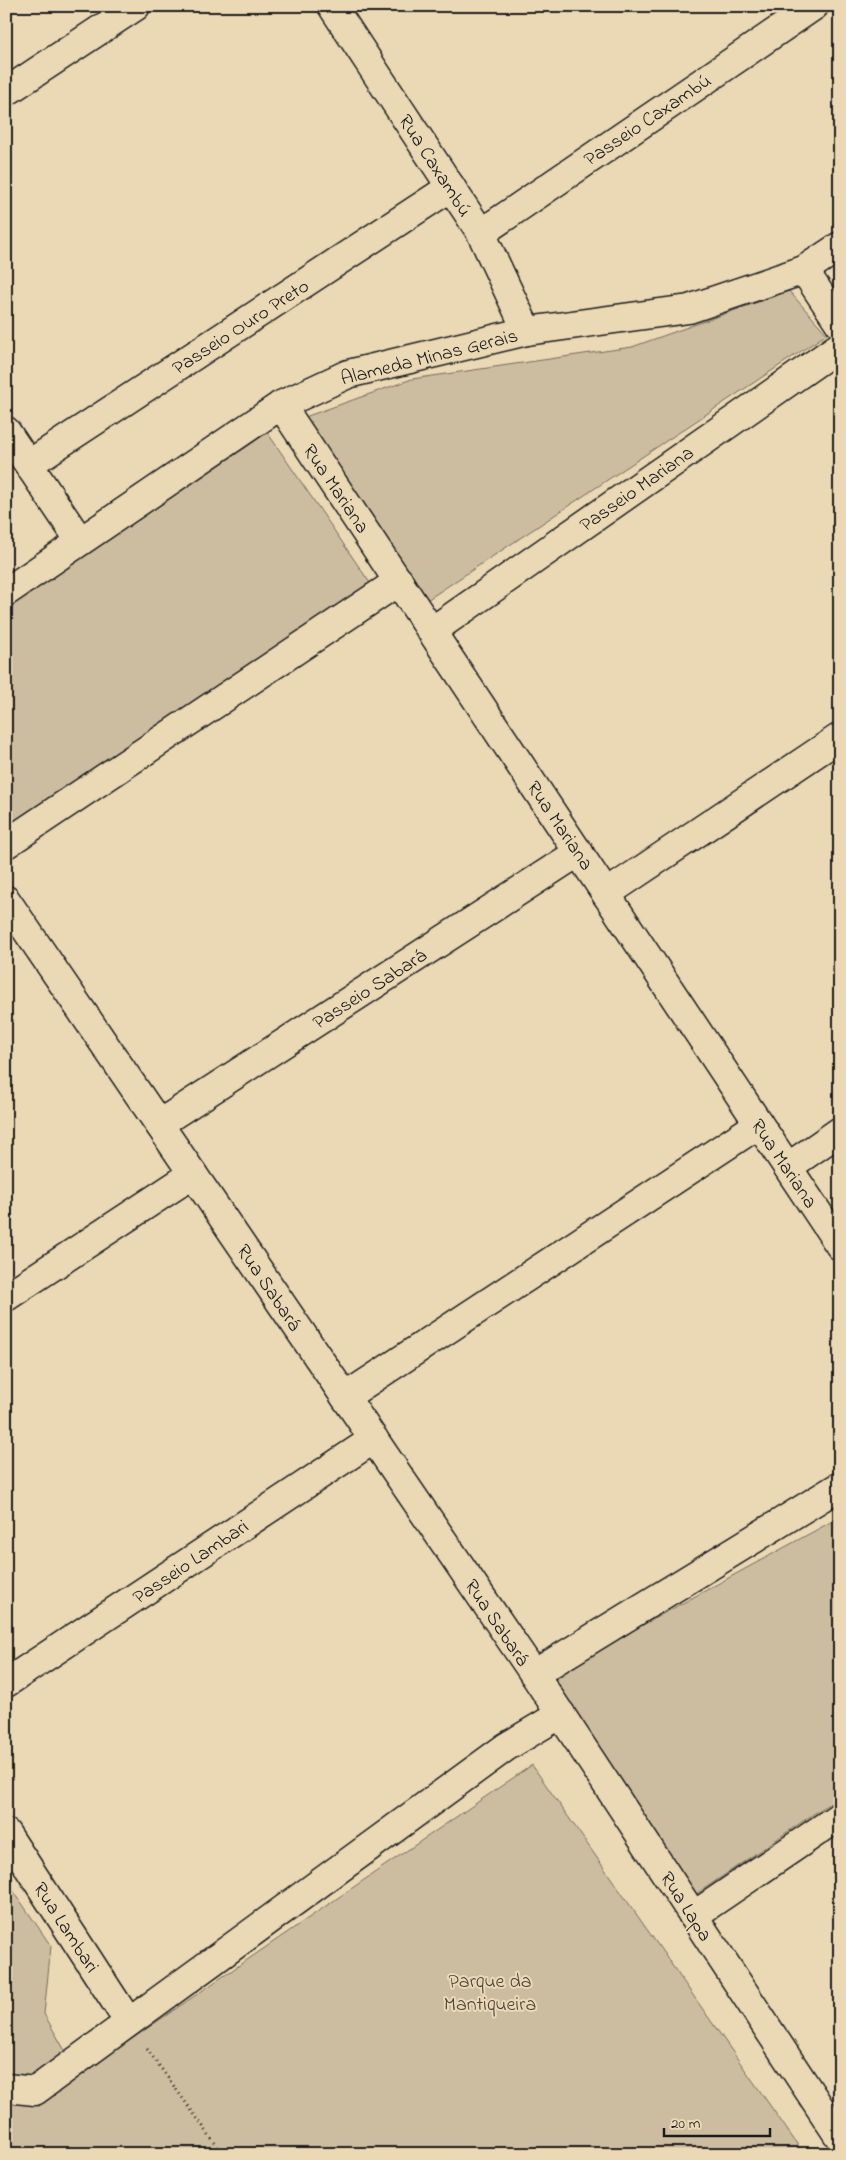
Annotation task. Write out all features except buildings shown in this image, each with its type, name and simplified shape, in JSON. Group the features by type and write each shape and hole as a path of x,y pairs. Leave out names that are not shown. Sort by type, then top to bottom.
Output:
{"street":[{"path":"6,92 136,6"},
{"name":"Rua Caxambú","path":"332,6 480,233 527,331"},
{"name":"Passeio Caxambú","path":"480,233 814,6"},
{"name":"Passeio Ouro Preto","path":"29,464 451,187"},
{"name":"Alameda Minas Gerais","path":"6,592 281,405 348,374 527,331 689,309 804,270 840,246"},
{"path":"804,270 840,324"},
{"name":"Passeio Mariana","path":"432,631 840,346"},
{"name":"Rua Mariana","path":"281,405 840,1246"},
{"path":"6,430 80,542"},
{"path":"6,844 398,581"},
{"path":"606,894 840,737"},
{"name":"Passeio Sabará","path":"159,1124 579,852"},
{"name":"Rua Sabará","path":"8,906 534,1674"},
{"path":"345,1398 759,1124"},
{"path":"788,1167 840,1131"},
{"path":"6,1297 193,1174"},
{"name":"Passeio Lambari","path":"6,1683 374,1439"},
{"path":"534,1674 840,1486"},
{"name":"Rua Lapa","path":"534,1674 840,2138"},
{"path":"6,2088 35,2091 128,2021 506,1747 560,1714"},
{"path":"694,1916 840,1816"},
{"name":"Rua Lambari","path":"6,1834 128,2021"}],"path":[{"path":"128,2021 223,2154"}],"green space":[{"path":"789,291 827,334 427,600 302,418 412,379 632,347"},
{"path":"267,432 370,583 6,829 6,609"},
{"path":"840,1517 840,1796 695,1895 554,1681 584,1657"},
{"name":"Parque da Mantiqueira","path":"532,1765 804,2154 6,2154 6,1880 51,1946 44,2014 79,2075"}]}
